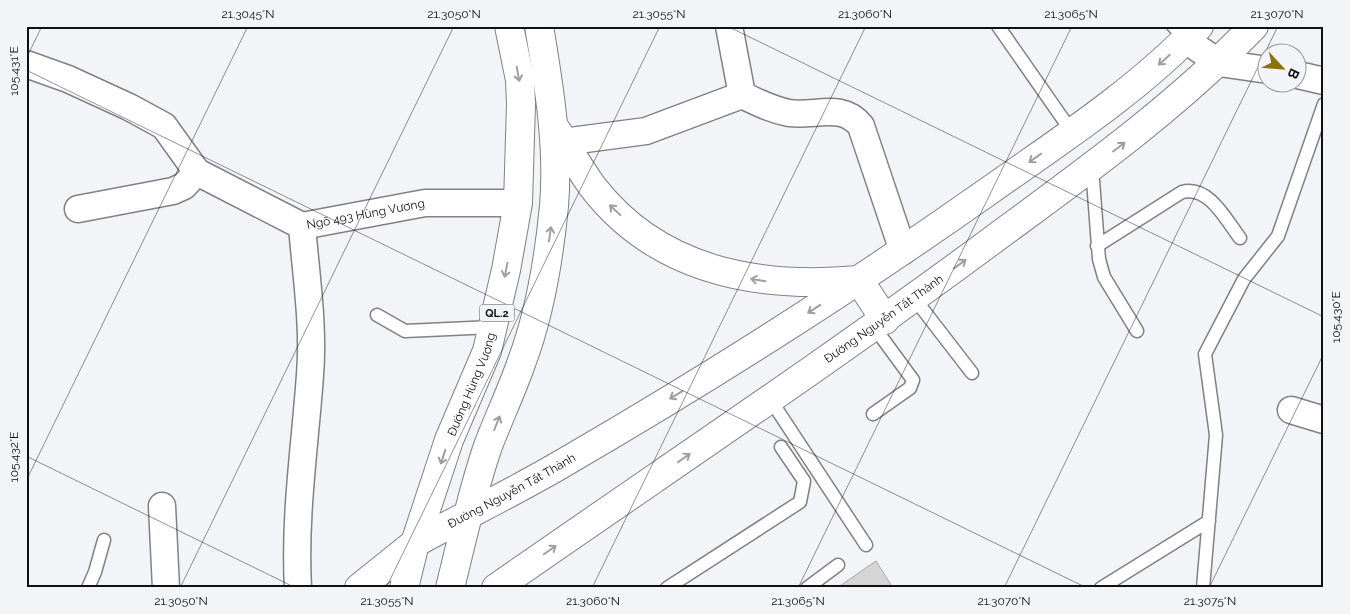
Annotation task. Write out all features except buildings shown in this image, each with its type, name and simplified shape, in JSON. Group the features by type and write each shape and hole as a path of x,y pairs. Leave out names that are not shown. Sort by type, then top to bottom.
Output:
{"main road":[{"name":"Đường Hùng Vương","path":"404,588 415,543 449,440 487,351 518,203 520,80 509,26"},
{"name":"QL.2","path":"450,588 468,514 488,446 522,361 536,311 554,205 558,133 539,26"},
{"name":"Đường Nguyễn Tất Thành","path":"512,583 770,398 914,298 1092,167 1142,129 1219,63 1254,26"},
{"name":"Đường Nguyễn Tất Thành","path":"359,588 415,543 563,463 754,349 903,251 1118,98 1186,31"},
{"path":"520,128 558,133 602,198 632,225 671,252 714,270 766,281 801,284 859,280 879,323"}],"street":[{"path":"728,26 742,95"},
{"path":"1186,31 1219,63 1258,69"},
{"name":"Ngõ 493 Hùng Vương","path":"26,64 68,78 130,107 164,126 197,172 302,226 425,203 518,203"},
{"path":"1308,77 1324,81"},
{"path":"558,133 646,131 742,95 771,108 790,113 839,112 854,117 861,126 903,251"},
{"path":"78,209 173,191 184,186 197,172"},
{"path":"298,588 296,552 310,373 308,307 302,226"},
{"path":"1291,410 1324,420"},
{"path":"162,506 166,588"}],"lane":[{"path":"998,26 1072,132"},
{"path":"1203,588 1216,435 1205,354 1244,279 1278,236 1324,104"},
{"path":"1092,167 1097,246 1104,277 1138,331"},
{"path":"1097,246 1182,192 1191,189 1207,196 1240,238"},
{"path":"914,298 972,373"},
{"path":"377,315 405,331 493,327"},
{"path":"873,414 910,388 913,380 879,323"},
{"path":"770,398 866,545"},
{"path":"667,588 800,502 804,481 781,447"},
{"path":"1101,588 1209,521"},
{"path":"88,588 96,572 104,540"},
{"path":"807,588 838,565"}]}
